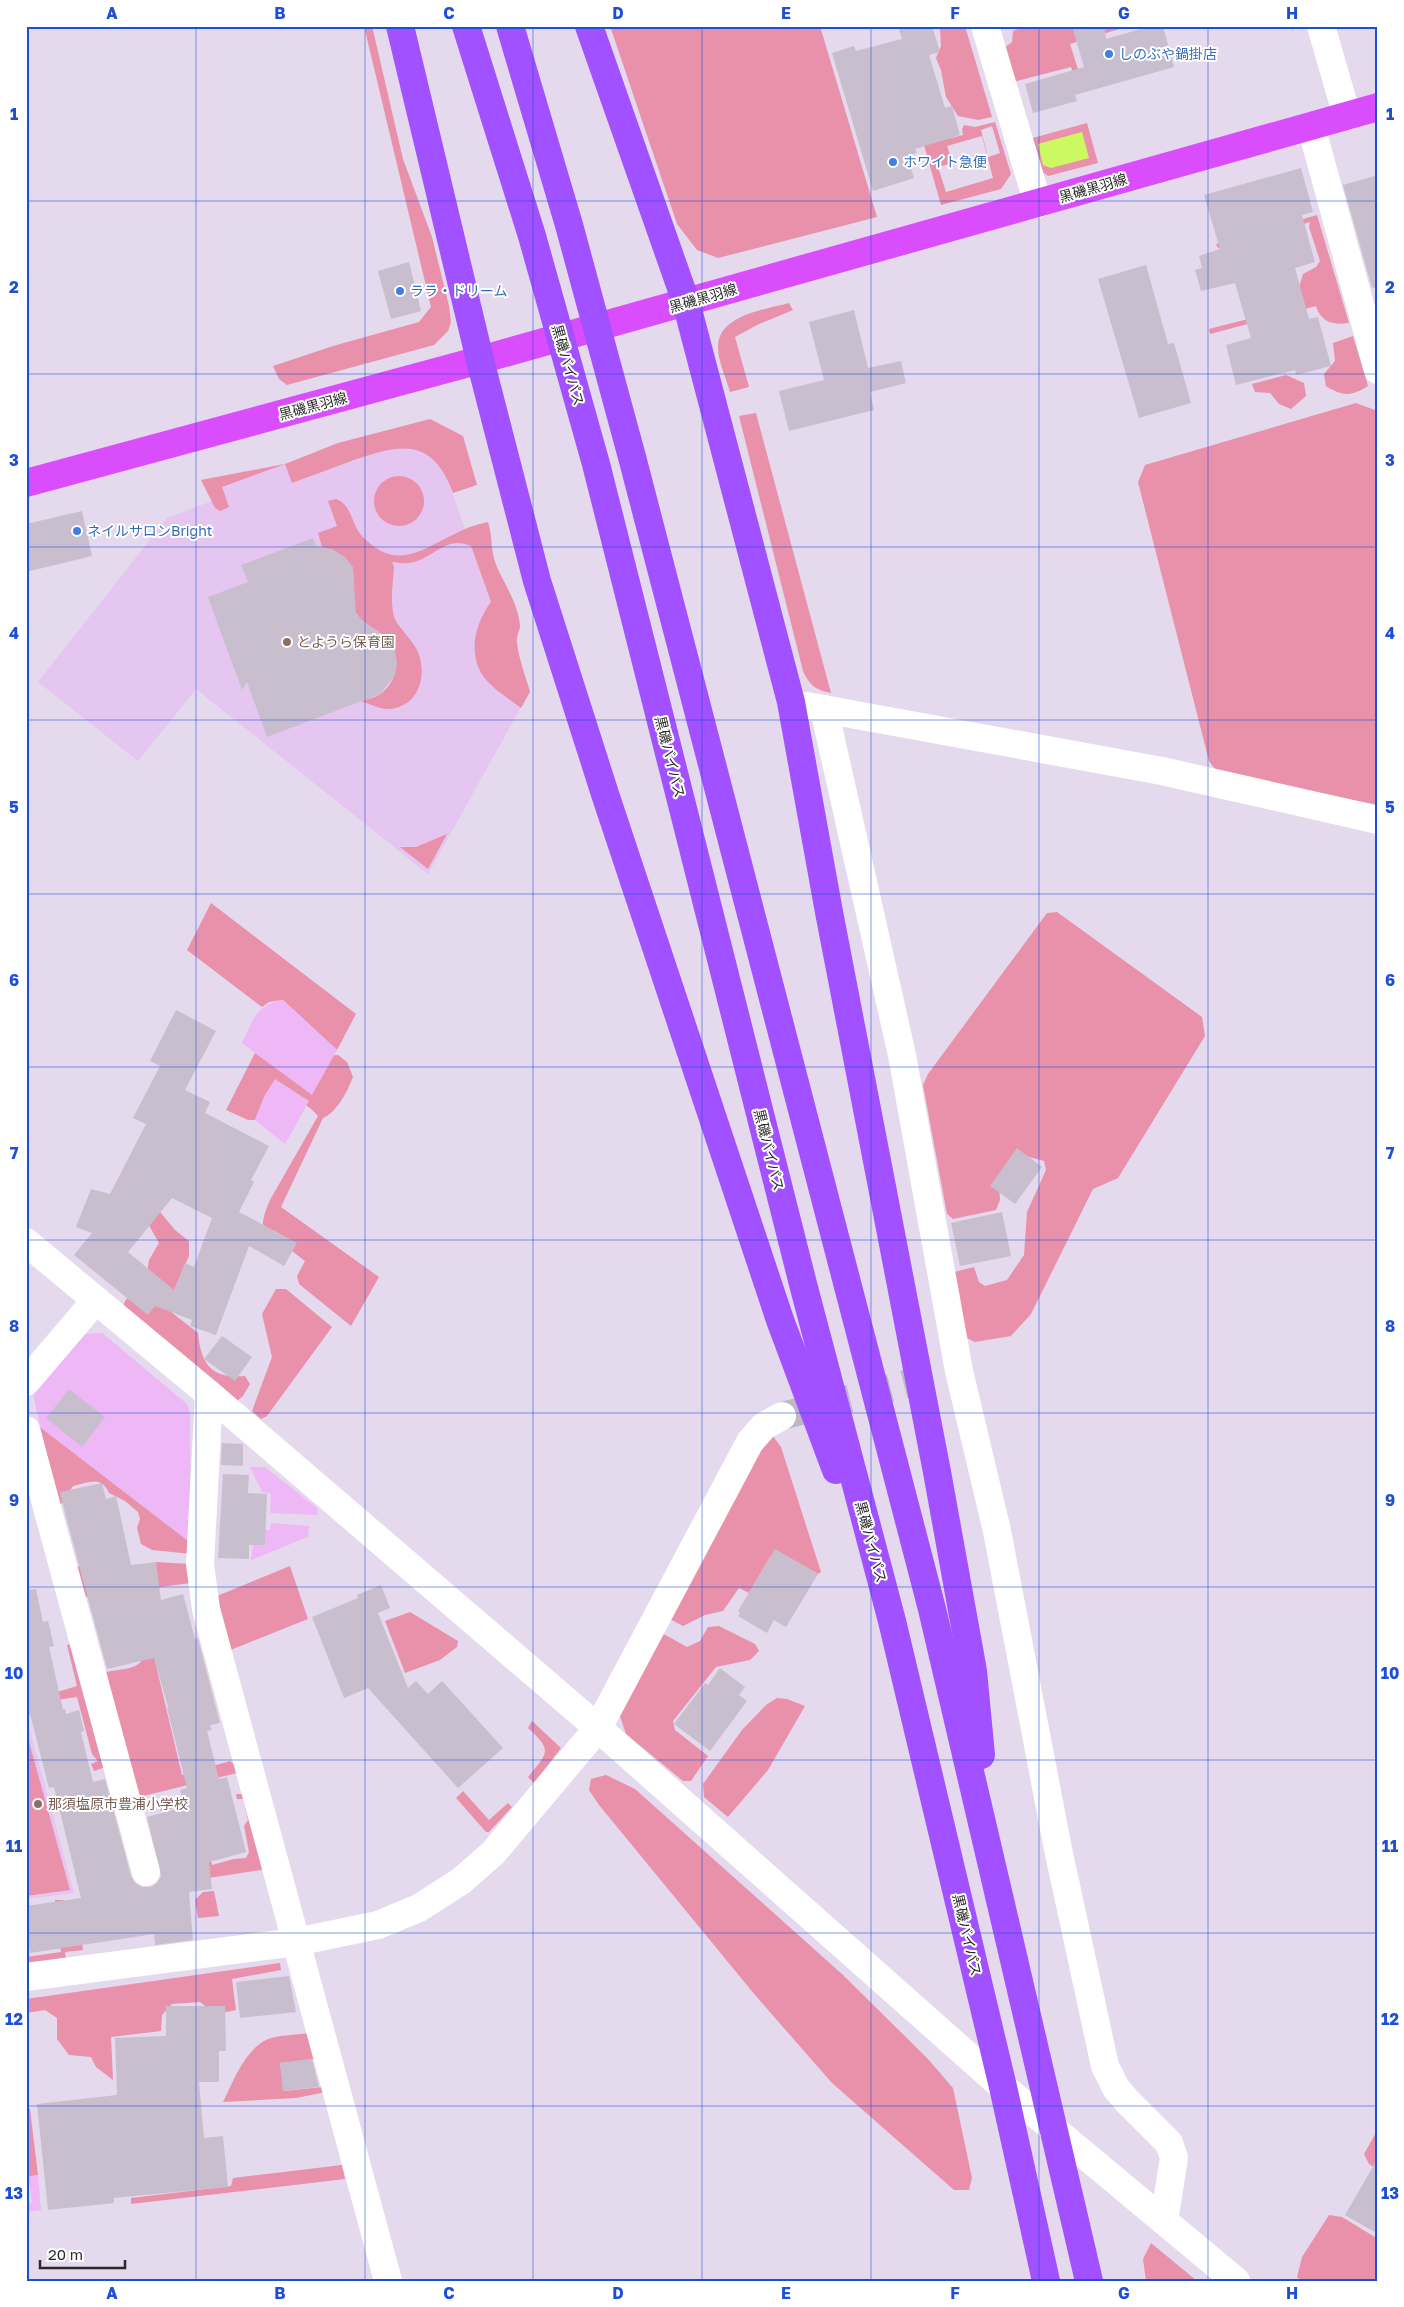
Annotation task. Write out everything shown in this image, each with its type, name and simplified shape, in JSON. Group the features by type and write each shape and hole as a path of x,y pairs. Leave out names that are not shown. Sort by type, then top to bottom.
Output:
{"highway":[{"path":"400,26 480,360 537,581 605,794 780,1320 892,1621"},
{"name":"黒磯バイパス","path":"466,26 532,236 596,464 803,1284 892,1621 1003,2087 1046,2281"},
{"path":"510,26 569,224 632,457 929,1599 1089,2281"},
{"path":"589,26 686,302 791,702 973,1671 992,1864"}],"main road":[{"name":"黒磯黒羽線","path":"26,483 480,360 1378,107"}],"street":[{"path":"985,26 1038,204"},
{"path":"1321,26 1347,116"},
{"path":"1311,126 1378,370"},
{"path":"791,702 1162,771 1378,820"},
{"path":"824,709 902,1055 948,1373 997,1531 1058,1849 1105,2066 1116,2088 1168,2143 1174,2158 1164,2221"},
{"path":"26,1242 208,1394 598,1728 1003,2087 1236,2281"},
{"path":"26,1382 96,1300"},
{"path":"208,1394 200,1564 206,1608 388,2281"},
{"path":"26,1977 296,1942 378,1925 419,1908 461,1881 493,1853 598,1728 750,1442 764,1426 782,1416"},
{"path":"26,1430 146,1872"}],"shaded area":[{"path":"364,26 372,26 403,159 432,237 449,306 451,322 448,331 434,345 287,385 279,379 273,366 333,346 419,322 431,307"},
{"path":"610,26 820,26 877,217 718,258 697,250 677,224"},
{"path":"943,26 965,26 992,117 978,120 958,116 946,97 941,70 936,58 941,46 940,28"},
{"path":"1026,26 1129,26 1070,44 1083,85 1078,86 1071,67 1013,82 1004,48 1012,42 1013,31"},
{"path":"995,122 1011,174 1001,189 941,205 924,145 963,135 962,129 964,125 975,127","holes":["992,126 1000,153 988,157 981,130","982,136 993,178 946,192 938,167 953,163 947,146"]},
{"path":"1087,123 1098,163 1048,176 1036,167 1029,139"},
{"path":"1082,132 1089,158 1051,168 1043,165 1038,144"},
{"path":"1317,215 1349,323 1338,324 1329,322 1321,316 1316,306 1210,334 1209,329 1298,306 1298,291 1303,274 1316,267 1320,261 1309,227 1310,222 1218,248 1216,244"},
{"path":"789,303 793,310 757,325 735,337 749,387 730,392 719,358 720,336 726,327 745,315"},
{"path":"1353,336 1368,386 1357,392 1347,394 1337,392 1326,386 1324,374 1335,361 1333,343"},
{"path":"1286,375 1304,383 1306,396 1291,409 1279,404 1270,393 1255,392 1252,384"},
{"path":"1356,403 1375,410 1378,417 1378,805 1218,773 1209,761 1138,482 1145,465"},
{"path":"756,413 831,693 814,686 803,671 739,416"},
{"path":"430,419 463,436 477,485 453,493 445,475 436,462 426,454 414,449 401,448 371,454 292,483 285,464 338,443"},
{"name":"とようら保育園","path":"431,432 525,700 428,874 196,689 138,761 38,682 167,518 212,501 201,480 285,464 293,483"},
{"path":"285,464 222,487 229,507 220,511 215,508 201,480"},
{"path":"399,476 413,480 420,487 424,501 420,515 413,522 399,526 385,522 378,515 374,501 378,487 385,480"},
{"path":"336,499 345,505 361,535 374,547 387,553 399,555 423,550 466,529 488,522 495,561 519,617 520,625 517,643 530,692 521,708 490,684 482,675 477,665 475,654 476,632 491,602 471,546 462,543 446,546 417,561 406,563 392,562 394,567 392,598 394,617 418,652 422,670 419,688 409,702 391,709 383,709 361,701 377,696 386,689 394,675 396,660 391,645 386,638 362,620 356,613 352,567 322,547 318,533 337,526 328,501"},
{"path":"447,834 428,869 400,847 416,847"},
{"path":"211,903 356,1014 337,1050 283,1000 269,1002 262,1007 187,950"},
{"path":"1057,912 1202,1017 1205,1036 1118,1178 1093,1189 1031,1314 1011,1336 975,1342 965,1337 954,1272 974,1267 979,1282 985,1286 1007,1280 1024,1255 1027,1212 1046,1170 1044,1161 1018,1154 999,1184 1000,1200 996,1210 953,1219 947,1214 923,1085 928,1074 1047,913"},
{"path":"255,1053 298,1084 324,1056 338,1055 347,1062 353,1077 345,1095 337,1106 323,1118 281,1207 379,1277 351,1326 299,1284 297,1276 305,1261 292,1251 296,1243 273,1230 267,1241 263,1231 263,1220 270,1200 318,1116 313,1110 301,1103 265,1095 255,1120 248,1120 226,1110"},
{"path":"150,1200 175,1230 189,1241 189,1256 166,1308 198,1333 202,1354 210,1368 224,1375 245,1376 250,1384 243,1396 237,1401 123,1306 147,1273 149,1260 159,1243 146,1220"},
{"path":"276,1289 286,1289 332,1327 267,1416 261,1419 252,1411 272,1357 262,1314"},
{"path":"40,1427 191,1543 192,1554 152,1550 141,1544 137,1528 140,1519 138,1512 125,1501 109,1493 106,1487 98,1482 73,1486 67,1495 68,1502 59,1504"},
{"path":"773,1436 781,1447 821,1572 818,1574 781,1553 770,1557 749,1593 739,1588 723,1611 705,1615 683,1626 668,1618 759,1451"},
{"path":"156,1562 190,1564 191,1583 84,1597 75,1565 130,1587"},
{"path":"290,1566 308,1619 228,1651 217,1596"},
{"path":"410,1612 458,1641 457,1647 440,1660 405,1673 385,1621"},
{"path":"719,1626 755,1644 759,1651 750,1660 716,1667 673,1721 675,1730 708,1756 691,1781 683,1781 626,1734 618,1710 660,1632 687,1647 700,1641 708,1627"},
{"path":"150,1640 182,1775 230,1761 236,1766 237,1773 135,1798 102,1673 129,1668 140,1663 144,1658"},
{"path":"74,1643 106,1767 94,1771 91,1764 98,1761 92,1754 77,1697 57,1700 54,1693 77,1686 67,1645"},
{"path":"777,1698 787,1699 805,1706 768,1770 728,1817 704,1797 703,1784 742,1730 766,1705"},
{"name":"那須塩原市豊浦小学校","path":"26,1716 74,1893 26,1899"},
{"path":"532,1721 561,1748 534,1783 528,1777 545,1752 541,1742 528,1728"},
{"name":"那須塩原市豊浦小学校","path":"26,1731 70,1890 26,1896"},
{"path":"606,1775 635,1789 843,1975 928,2059 953,2088 972,2178 969,2190 954,2190 832,2083 755,1995 599,1805 589,1790 591,1779"},
{"path":"463,1791 489,1820 508,1803 512,1807 489,1832 486,1832 456,1798"},
{"path":"236,1794 247,1794 255,1843 262,1844 268,1869 169,1884 188,1809 182,1806 161,1811 160,1807 192,1799 212,1865 246,1858 249,1852 244,1826 248,1820 243,1799 237,1799"},
{"path":"214,1891 219,1916 198,1918 195,1900 203,1892"},
{"path":"55,1900 64,1900 66,1910 78,1909 83,1950 65,1952 66,1959 26,1964 26,1957 61,1952"},
{"path":"280,1963 281,1970 232,1979 236,2010 217,2011 200,2002 172,2004 162,2015 161,2031 111,2037 113,2080 96,2067 91,2057 69,2055 57,2039 57,2018 45,2010 26,2013 26,1999"},
{"path":"309,2033 315,2059 280,2063 284,2091 323,2087 326,2092 296,2098 223,2102 245,2059 258,2045 276,2037"},
{"path":"26,2109 30,2109 38,2175 26,2177"},
{"path":"1378,2129 1378,2170 1369,2164 1364,2154"},
{"path":"342,2165 345,2179 131,2204 131,2198 231,2186 233,2178"},
{"path":"1329,2215 1342,2217 1378,2239 1378,2281 1301,2281 1297,2277 1302,2257"},
{"path":"1151,2243 1197,2281 1146,2281 1143,2259"}],"sand":[{"path":"283,1000 337,1050 312,1095 242,1043 261,1010 274,1002"},
{"path":"275,1079 309,1101 285,1144 255,1120 265,1095"},
{"path":"102,1333 187,1404 190,1413 191,1543 40,1427 33,1394 82,1334","holes":["69,1389 104,1417 82,1446 46,1418"]},
{"path":"250,1467 265,1467 317,1508 318,1515 270,1513 271,1494 262,1492"},
{"path":"271,1523 309,1526 308,1537 251,1560 253,1545 265,1545 265,1530 270,1530"},
{"path":"38,2175 41,2210 26,2212 26,2204 32,2203 30,2184 26,2185 26,2177"}],"building":[{"path":"898,26 932,26 940,52 929,55 945,108 952,106 960,135 915,149 917,153 907,156 914,178 873,191 832,53 854,46 856,51 902,39"},
{"path":"1072,26 1104,26 1106,39 1151,26 1163,26 1174,67 1075,95 1077,101 1033,113 1025,84 1084,67"},
{"path":"1301,168 1313,212 1302,215 1315,262 1295,268 1309,319 1318,317 1331,366 1296,375 1295,370 1236,385 1226,345 1251,338 1235,283 1201,291 1195,270 1202,268 1199,256 1220,249 1204,195"},
{"path":"1378,175 1378,287 1372,288 1343,185"},
{"name":"ララ・ドリーム","path":"409,262 421,311 391,319 378,271"},
{"path":"1146,265 1168,344 1174,343 1191,403 1139,418 1098,279"},
{"path":"854,310 868,368 901,361 906,383 870,392 874,410 789,431 779,391 824,380 809,322"},
{"path":"82,511 92,556 26,572 26,524"},
{"path":"313,538 316,546 332,549 345,557 353,567 356,614 387,638 395,650 397,664 395,675 380,694 267,737 247,682 242,690 208,597 248,582 241,565"},
{"path":"176,1010 216,1031 185,1090 210,1102 205,1113 269,1146 251,1180 254,1182 239,1212 297,1243 284,1266 249,1246 216,1335 190,1326 192,1320 155,1306 148,1315 74,1255 92,1233 76,1227 91,1189 110,1194 146,1124 133,1118 160,1066 150,1061","holes":["172,1198 212,1218 194,1267 185,1263 174,1290 128,1252"]},
{"path":"1017,1148 1042,1167 1015,1204 990,1186"},
{"path":"1002,1212 1011,1256 960,1266 951,1223"},
{"path":"222,1336 252,1357 235,1381 204,1359"},
{"path":"69,1389 105,1417 82,1447 46,1418"},
{"path":"222,1443 243,1444 243,1466 221,1465"},
{"path":"223,1474 249,1475 248,1493 267,1494 265,1545 249,1545 249,1559 218,1558"},
{"path":"102,1483 106,1499 116,1496 131,1565 156,1562 161,1600 183,1594 195,1639 198,1638 220,1723 210,1725 212,1730 207,1731 219,1779 227,1777 246,1852 209,1862 212,1889 189,1892 193,1940 155,1945 154,1934 30,1953 28,1939 26,1939 26,1906 81,1898 54,1787 49,1788 30,1714 26,1715 26,1590 36,1589 43,1622 48,1621 54,1646 49,1647 63,1710 65,1709 66,1714 79,1710 84,1731 81,1732 93,1782 105,1779 131,1876 135,1883 142,1887 151,1887 157,1883 161,1876 147,1817 184,1807 180,1790 187,1788 168,1707 154,1658 107,1669 60,1492"},
{"path":"775,1549 818,1574 786,1627 774,1620 767,1633 738,1616 740,1612 738,1611"},
{"path":"381,1585 390,1608 378,1613 408,1688 416,1681 428,1694 442,1681 503,1748 458,1788 368,1688 344,1698 312,1617 358,1598 357,1595"},
{"path":"720,1668 745,1687 739,1695 747,1701 710,1751 674,1724 705,1683 708,1685"},
{"path":"289,1976 296,2012 240,2018 236,1982"},
{"path":"166,2006 225,2006 226,2051 219,2051 219,2082 199,2082 204,2138 223,2136 228,2187 114,2198 114,2203 48,2210 37,2104 117,2095 115,2038 166,2036"},
{"path":"312,2059 319,2087 283,2091 280,2063"},
{"path":"1378,2158 1378,2234 1345,2215"}],"tunnel":[{"path":"782,1416 937,1376"}],"place":[{"name":"しのぶや鍋掛店","path":"1109,54"},
{"name":"ホワイト急便","path":"893,162"},
{"name":"ララ・ドリーム","path":"400,291"},
{"name":"ネイルサロンBright","path":"77,531"},
{"name":"とようら保育園","path":"287,642"},
{"name":"那須塩原市豊浦小学校","path":"38,1804"}]}
